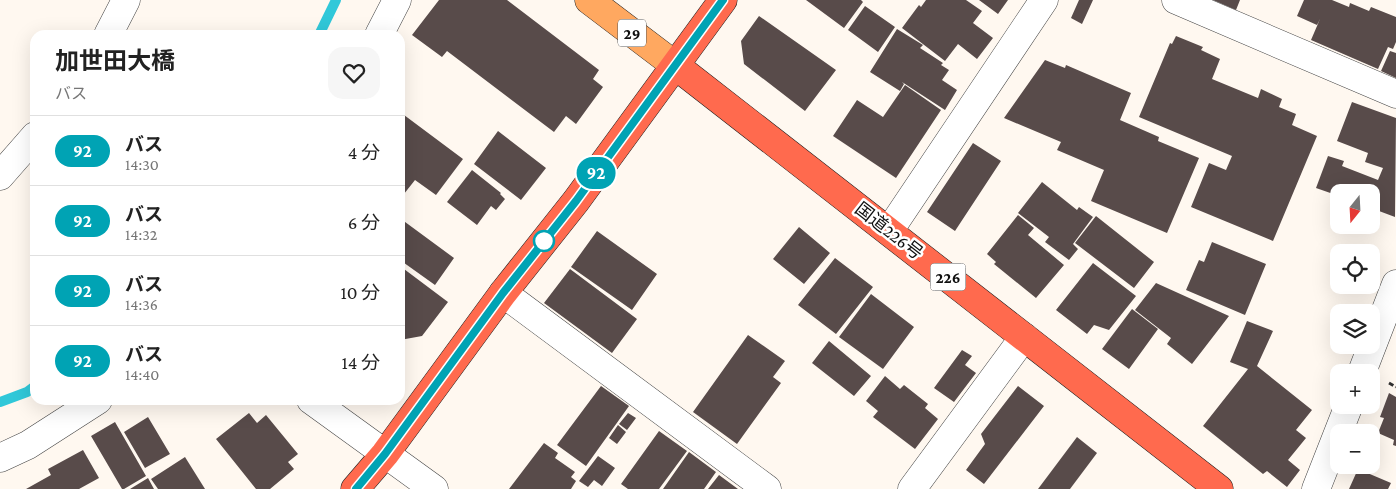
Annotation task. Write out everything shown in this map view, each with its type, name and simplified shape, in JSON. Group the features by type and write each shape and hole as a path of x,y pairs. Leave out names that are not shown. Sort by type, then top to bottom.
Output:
{"highway":[{"path":"356,489 385,454 503,293 576,201 723,0"},
{"name":"国道226号","path":"676,66 1219,489"}],"main road":[{"name":"29","path":"589,0 676,66"}],"street":[{"path":"111,30 126,0"},
{"path":"382,30 397,0"},
{"path":"889,231 1044,0"},
{"path":"1176,0 1396,94"},
{"path":"0,176 30,142"},
{"path":"1365,364 1396,284"},
{"path":"503,293 767,489"},
{"path":"912,489 1024,337"},
{"path":"0,458 28,445 90,405"},
{"path":"319,405 434,489"},
{"path":"1316,489 1345,414"}],"building":[{"path":"439,0 507,0 599,70 593,79 603,87 576,124 566,116 554,132 447,51 442,57 412,35"},
{"path":"806,0 861,0 863,2 844,28"},
{"path":"926,0 966,0 982,11 973,23 993,38 977,59 958,44 945,61 902,28 919,5 921,7"},
{"path":"979,0 1008,0 998,14"},
{"path":"1079,0 1093,0 1082,24 1071,18"},
{"path":"1213,0 1240,0 1236,10"},
{"path":"1304,0 1332,0 1349,7 1350,3 1369,11 1371,7 1396,17 1396,42 1393,49 1388,47 1378,69 1311,40 1320,19 1317,25 1297,16"},
{"path":"865,6 895,27 878,52 848,30"},
{"path":"759,16 836,70 805,111 744,64 741,41"},
{"path":"897,29 923,45 920,48 943,63 941,65 949,70 942,80 957,90 945,110 902,82 904,84 900,91 870,72"},
{"path":"1176,36 1203,47 1201,50 1220,59 1212,79 1258,98 1261,89 1282,99 1279,107 1296,114 1292,125 1317,136 1273,241 1191,207 1209,163 1226,170 1232,156 1139,117 1170,43 1172,44"},
{"path":"1390,51 1396,53 1396,78 1381,71"},
{"path":"1045,60 1065,68 1066,65 1131,93 1120,120 1159,137 1158,141 1199,158 1167,233 1091,201 1104,170 1057,150 1061,142 1004,118"},
{"path":"905,85 941,110 896,178 833,136 857,100 883,117"},
{"path":"1352,102 1396,118 1395,217 1380,211 1380,184 1330,184 1330,193 1316,188 1328,156 1344,161 1342,166 1378,180 1383,168 1365,162 1368,153 1337,141"},
{"path":"405,116 463,159 436,195 415,180 405,193"},
{"path":"498,131 546,168 521,200 474,164"},
{"path":"973,143 1001,161 955,231 927,212"},
{"path":"472,170 501,193 505,199 496,210 491,206 477,225 447,202"},
{"path":"1042,182 1077,210 1079,207 1093,217 1073,244 1078,249 1069,260 1045,242 1049,237 1018,213"},
{"path":"1018,215 1034,228 1028,235 1064,265 1036,298 994,264 996,262 987,254"},
{"path":"1096,216 1154,262 1134,288 1075,243"},
{"path":"405,222 454,258 435,285 405,264"},
{"path":"799,227 830,253 804,284 773,259"},
{"path":"597,231 657,274 632,310 571,267"},
{"path":"1212,242 1266,264 1245,315 1186,290 1199,260 1204,262"},
{"path":"835,258 873,287 836,334 798,305"},
{"path":"1093,263 1136,296 1109,330 1094,325 1087,334 1056,310"},
{"path":"570,269 637,319 612,353 544,303"},
{"path":"405,270 448,302 422,336 405,339"},
{"path":"1156,283 1229,316 1192,364 1167,344 1171,338 1135,310"},
{"path":"871,294 914,327 883,369 839,337"},
{"path":"1132,309 1158,329 1129,369 1102,349"},
{"path":"1247,321 1273,331 1257,366 1312,410 1296,430 1306,438 1288,460 1300,470 1287,487 1267,471 1263,474 1203,426 1248,369 1230,362"},
{"path":"748,335 785,361 773,377 781,383 737,444 693,412"},
{"path":"829,341 871,376 854,396 812,363"},
{"path":"962,350 972,356 965,365 976,373 954,402 934,388"},
{"path":"885,376 900,389 904,385 928,404 925,408 938,419 915,449 873,417 878,411 866,401"},
{"path":"601,386 629,406 586,466 557,445"},
{"path":"1018,386 1044,406 984,484 966,470 985,444 981,434"},
{"path":"1389,393 1396,397 1396,446 1393,445 1394,440 1380,434 1384,418 1380,417"},
{"path":"249,413 257,423 266,415 298,454 288,462 294,469 270,489 256,489 216,439"},
{"path":"628,413 636,418 627,430 619,424"},
{"path":"148,417 170,454 145,468 124,432"},
{"path":"115,422 146,476 124,489 122,489 91,436"},
{"path":"618,425 626,432 617,444 609,438"},
{"path":"659,431 687,451 659,489 628,489 621,484"},
{"path":"1077,437 1097,453 1070,489 1038,489"},
{"path":"544,443 558,453 555,458 575,472 571,477 576,481 571,489 509,489"},
{"path":"83,450 99,478 79,489 26,489 51,475 48,469"},
{"path":"689,452 716,472 704,489 663,489"},
{"path":"598,456 615,468 602,486 594,480 588,487 579,481"},
{"path":"185,457 205,489 158,489 151,479"},
{"path":"1356,474 1370,474 1391,483 1388,489 1349,489"},
{"path":"719,475 738,489 708,489"},
{"path":"148,478 154,489 130,489"}],"waterway":[{"path":"321,30 336,0"},
{"path":"0,402 30,390"}],"bus line":[{"name":"92","path":"356,489 385,454 503,293 576,201 723,0"}]}
